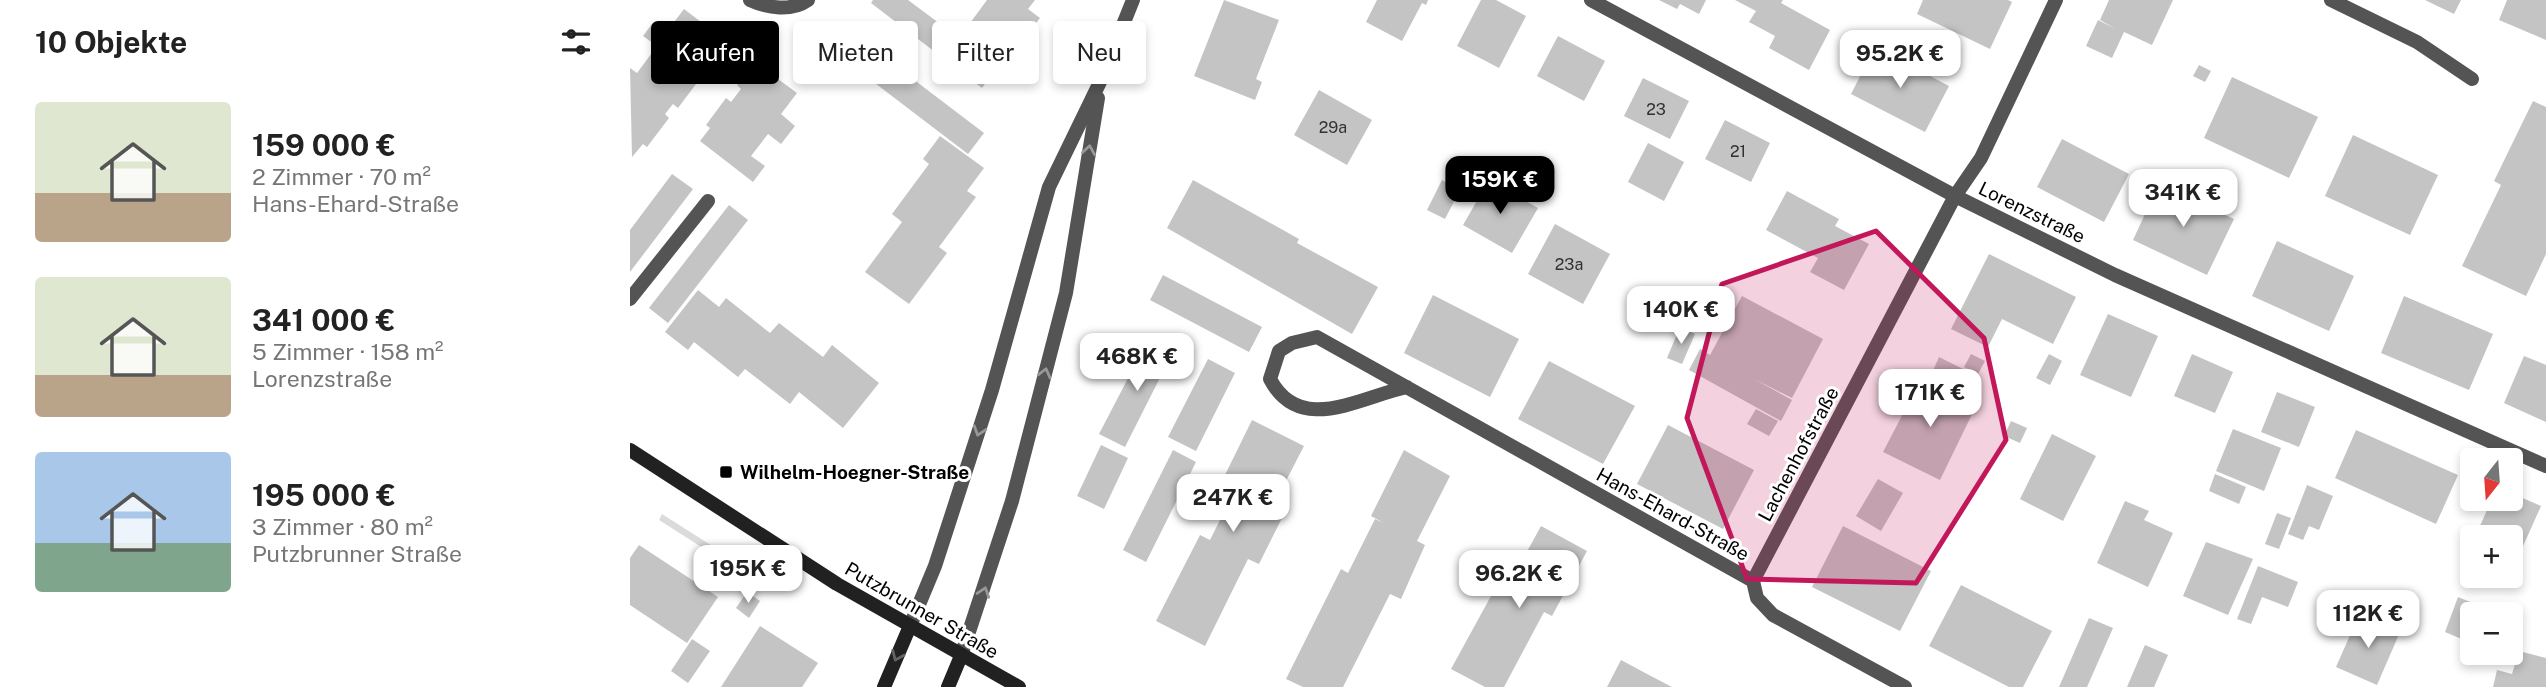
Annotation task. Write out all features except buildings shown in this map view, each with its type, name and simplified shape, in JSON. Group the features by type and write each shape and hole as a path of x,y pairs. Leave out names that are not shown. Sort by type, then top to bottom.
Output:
{"main road":[{"name":"Putzbrunner Straße","path":"630,450 836,584 1019,687"},
{"path":"884,687 910,626"},
{"path":"948,687 961,656"}],"street":[{"path":"750,0 771,9 802,4 808,0"},
{"path":"1125,21 1133,0"},
{"name":"Lorenzstraße","path":"1591,0 1955,196 2187,308 2546,466"},
{"name":"Lachenhofstraße","path":"1753,581 1955,196 1981,158 2056,0"},
{"path":"2331,0 2417,42 2472,79"},
{"path":"910,626 942,546 992,390 1049,187 1099,84"},
{"path":"961,656 1012,501 1066,293 1100,84"},
{"path":"630,299 708,201"},
{"name":"Hans-Ehard-Straße","path":"1407,387 1332,409 1307,410 1291,404 1278,394 1270,379 1279,351 1292,343 1317,337 1407,387 1753,581 1757,598 1773,615 1905,687"}],"highlighted area":[{"path":"1876,231 1984,338 2006,440 1916,583 1747,579 1687,418 1722,284"}],"shaded area":[{"path":"662,514 742,565 739,571 659,520"}],"place":[{"name":"Wilhelm-Hoegner-Straße","path":"726,472"}]}
